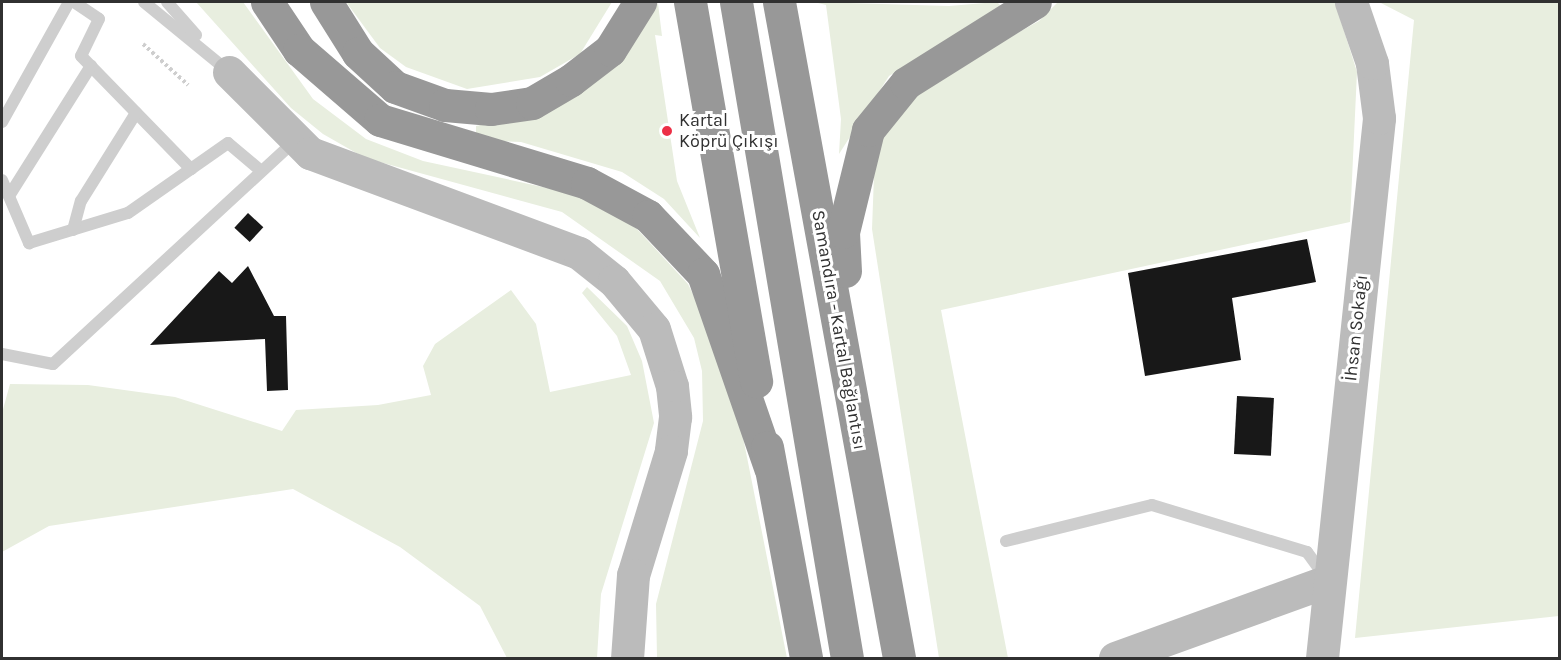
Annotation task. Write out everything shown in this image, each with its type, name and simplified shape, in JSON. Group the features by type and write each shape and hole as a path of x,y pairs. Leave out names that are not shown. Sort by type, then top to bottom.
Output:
{"highway":[{"path":"267,2 299,50 380,120 587,183 648,216 703,274 770,468"},
{"path":"327,6 358,53 395,87 445,105 491,109 532,103 572,80 610,50 640,2"},
{"path":"690,2 770,468 806,658"},
{"path":"736,2 847,658"},
{"name":"Samandıra - Kartal Bağlantısı","path":"779,2 899,658"},
{"path":"853,408 843,232 867,130 906,83 1035,2"}],"street":[{"name":"İhsan Sokağı","path":"1322,658 1328,581 1378,118 1372,63 1351,2"},
{"path":"229,72 295,141 330,163 579,253 614,281 654,329 672,386 675,417 670,451 633,575 627,658"},
{"path":"1115,658 1328,581"}],"lane":[{"path":"2,122 69,2"},
{"path":"74,2 99,19 81,56 191,169"},
{"path":"144,2 229,72"},
{"path":"167,2 229,72"},
{"path":"9,196 91,66"},
{"path":"73,230 81,201 136,113"},
{"path":"2,354 52,364 295,141"},
{"path":"2,180 29,243 128,213 228,143 260,171"},
{"path":"1006,541 1152,505 1307,552 1328,581"}],"path":[{"path":"143,44 188,86"}],"green space":[{"path":"196,2 243,2 313,99 366,139 423,161 589,197 637,229 688,284 717,343 736,402 787,658 657,658 656,604 703,421 702,371 694,338 660,281 562,212 365,158 323,134 291,108"},
{"path":"346,2 612,2 580,54 540,77 467,89 406,67 380,48"},
{"path":"814,2 949,6 997,2 1001,6 889,76 839,154 841,119 826,5"},
{"path":"1058,2 1335,2 1357,72 1350,222 941,310 1008,658 939,658 872,229 875,149 912,92 1039,21"},
{"path":"1379,2 1559,2 1559,616 1355,638 1414,20"},
{"path":"658,3 662,36 655,35 677,181 700,238 664,199 622,172 521,142 476,140 476,126 532,114 620,59"},
{"path":"587,287 627,326 642,361 654,423 601,594 597,658 507,658 480,606 400,547 293,489 49,526 2,552 2,413 10,384 88,385 175,397 282,431 296,410 378,405 431,395 423,366 435,344 511,290 536,324 550,392 631,375 617,336 582,293"}],"building":[{"path":"248,213 263,227 250,242 234,228"},
{"path":"1307,239 1316,282 1232,298 1241,360 1145,376 1128,273"},
{"path":"248,266 274,316 286,316 288,390 267,391 265,339 150,345 219,271 232,283"},
{"path":"1237,396 1274,398 1271,456 1234,454"}],"place":[{"name":"Kartal Köprü Çıkışı","path":"667,131"}]}
